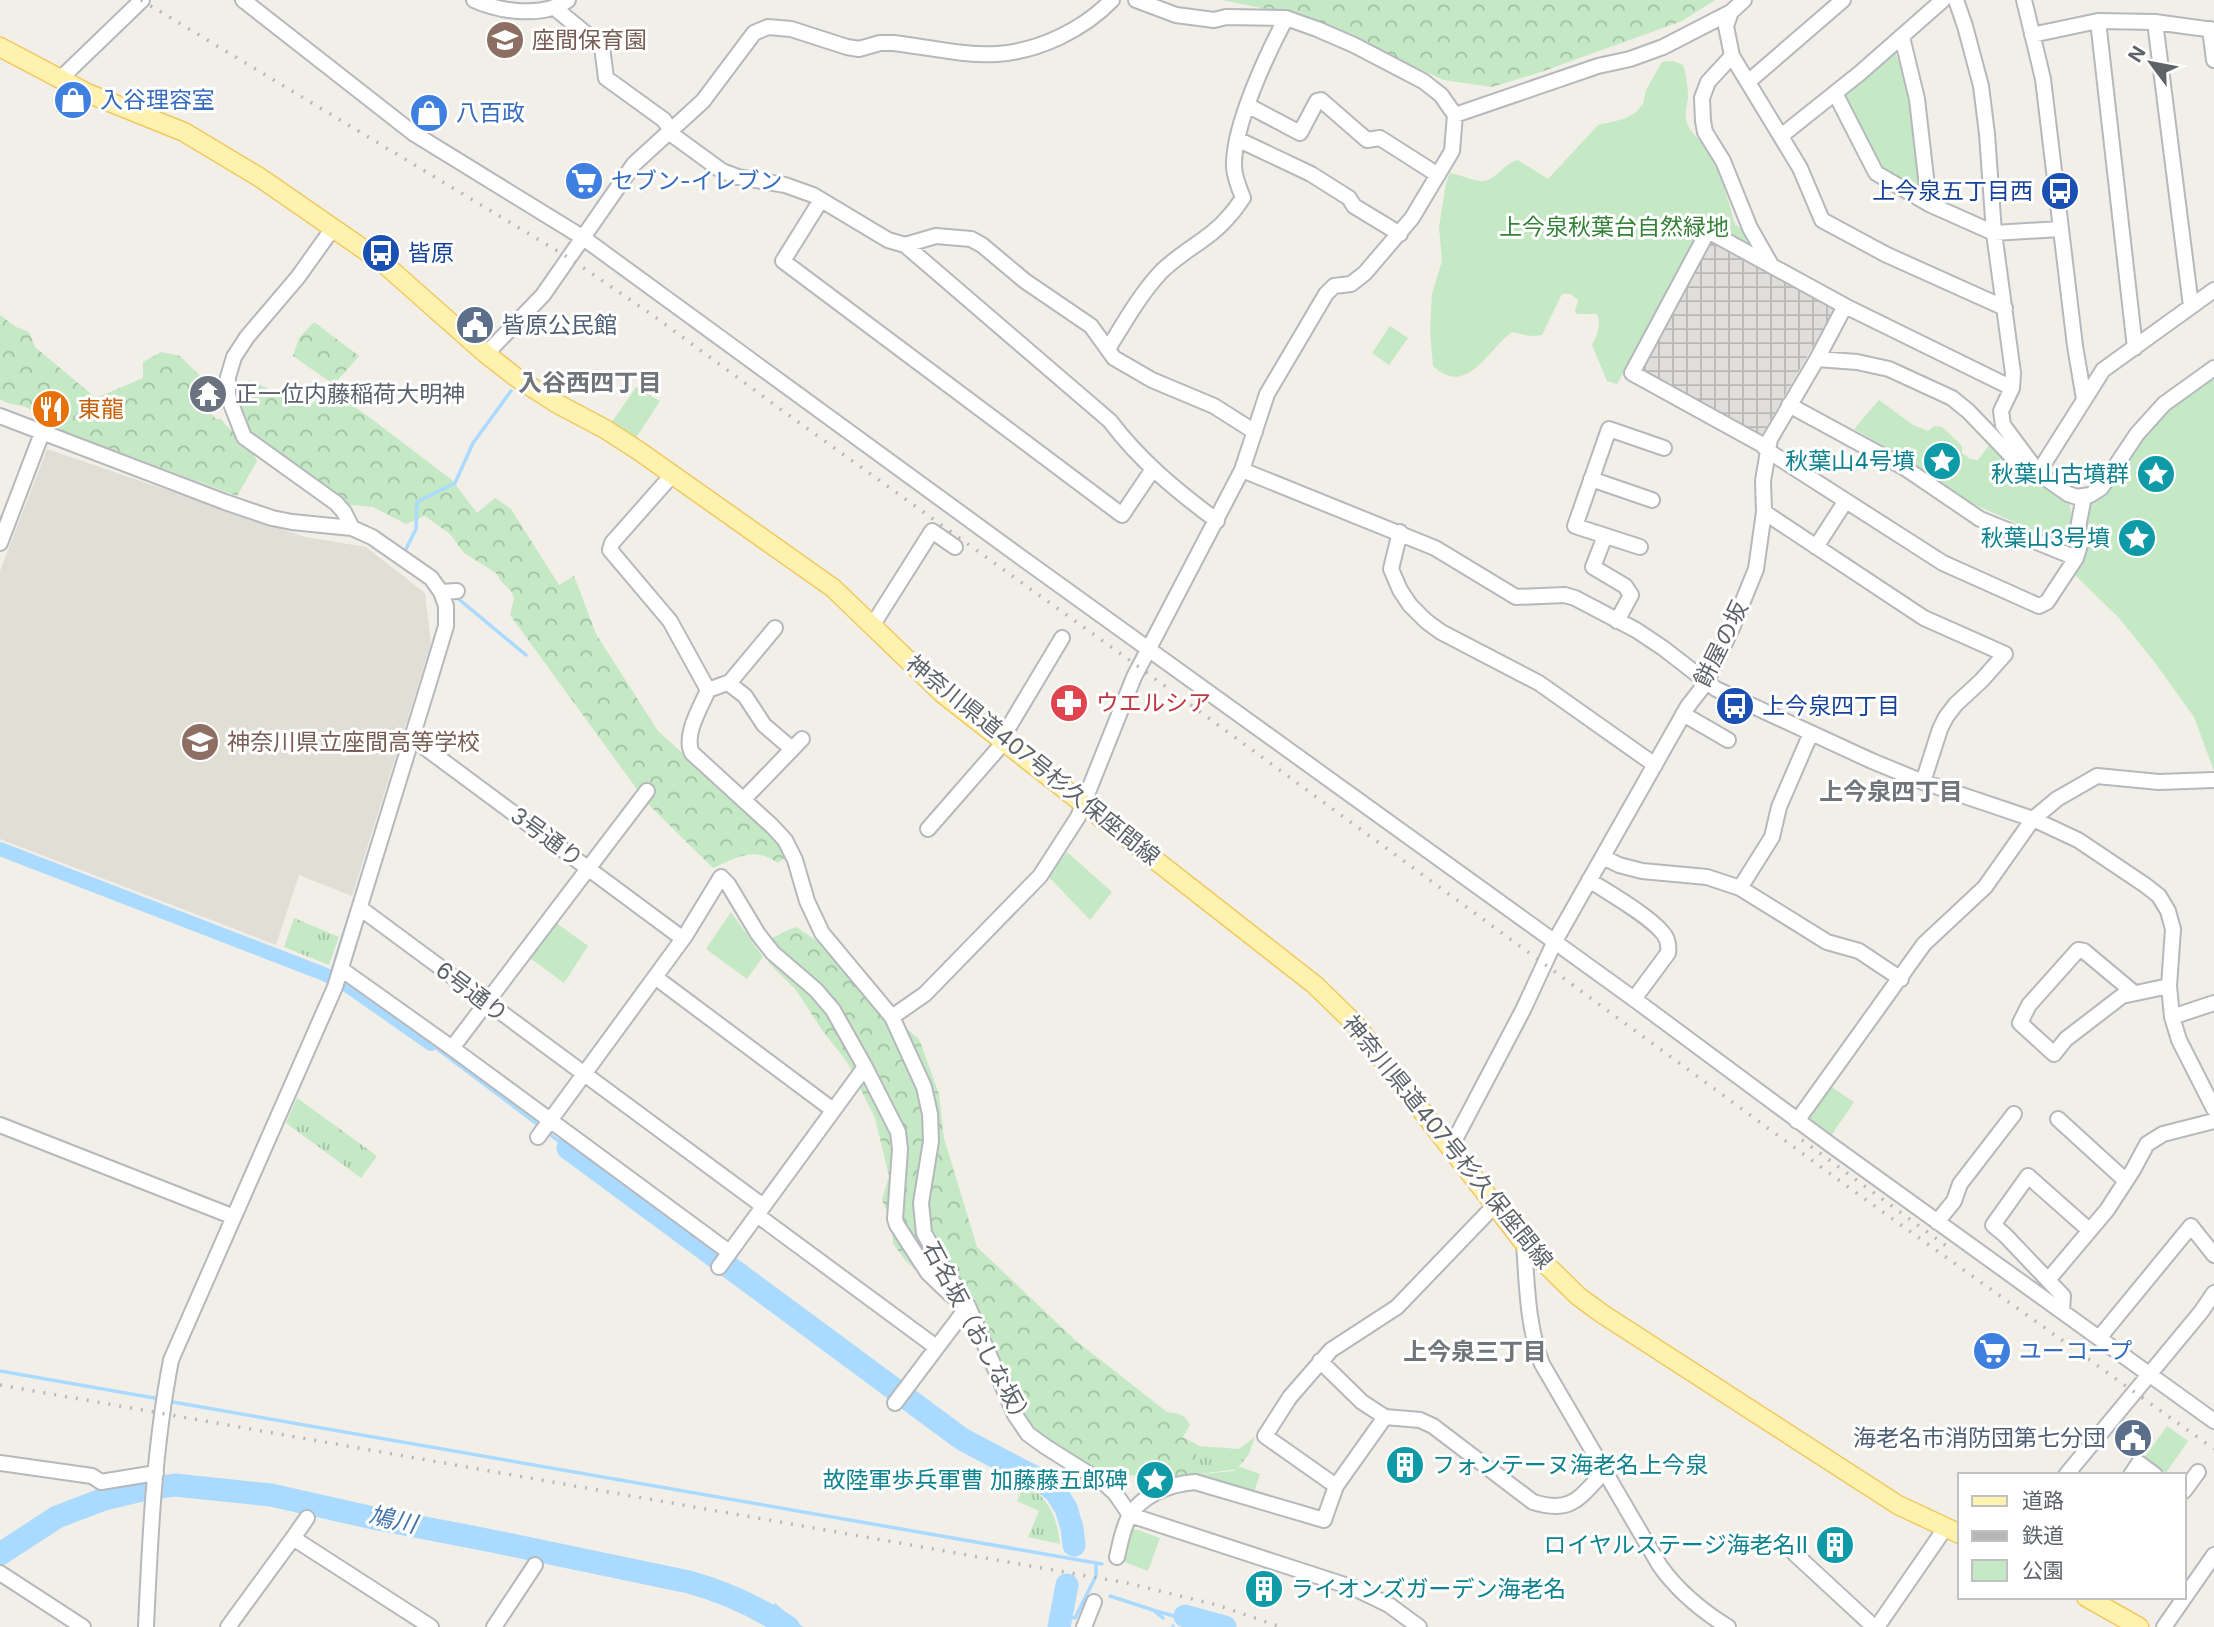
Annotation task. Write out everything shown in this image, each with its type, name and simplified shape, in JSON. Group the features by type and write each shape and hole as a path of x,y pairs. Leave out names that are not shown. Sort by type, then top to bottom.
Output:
{"main road":[{"name":"神奈川県道407号杉久保座間線","path":"2,53 87,93 184,132 258,177 382,262 486,354 531,388 605,429 673,474 833,588 943,694 1315,985 1355,1024 1524,1243 1569,1288 1601,1313 1898,1505 1953,1531"},
{"path":"2106,1602 2139,1627"}],"street":[{"path":"60,80 142,0"},
{"path":"243,0 413,133 582,237 2214,1421"},
{"path":"474,0 529,12 562,4 602,47 606,78 664,120 674,136 722,171 738,177 785,185 821,200 888,240 905,245 1110,421 1129,446 1172,487 1217,520"},
{"path":"486,354 544,295 634,164 703,101 754,33 768,27 791,29 859,49 880,43 894,43 997,54 1031,48 1080,27 1112,0"},
{"path":"895,1023 1040,876 1078,817 1134,677 1242,470 1267,394 1326,294 1334,286 1351,284 1365,273 1401,234 1452,151 1455,115 1441,95 1423,81 1354,45 1286,18 1226,17 1214,20 1176,15 1136,0"},
{"path":"1455,115 1598,66 1630,59 1663,47 1731,12 1744,0"},
{"path":"1748,82 1843,0"},
{"path":"1781,136 1902,37 1942,0"},
{"path":"1956,0 1981,86 1987,134 1994,233 2013,373 2012,388 2001,411 2003,425 2038,473"},
{"path":"2024,0 2043,79 2060,229 2084,399"},
{"path":"1731,12 1726,26 1732,57 1800,169 1822,220 1885,254 2005,308"},
{"path":"1108,349 1134,306 1159,274 1182,252 1230,216 1242,198 1233,170 1237,139 1247,105 1286,18"},
{"path":"2032,35 2098,21 2155,22 2212,30 2214,60"},
{"path":"2098,21 2135,348"},
{"path":"2155,22 2191,306"},
{"path":"1902,37 1917,99 1929,204"},
{"path":"1732,57 1708,82 1702,98 1705,132 1723,161 1750,228 1770,264"},
{"path":"1835,93 1876,173 1929,204 1994,233 2060,229"},
{"path":"1247,105 1300,133 1317,101 1321,100 1367,140 1380,138 1438,175"},
{"path":"1237,139 1311,174 1349,198 1354,206 1401,234"},
{"path":"821,200 783,261 1122,515 1153,469"},
{"path":"333,228 234,357 228,377 229,396 244,437 337,503 352,528"},
{"path":"2012,388 1845,306 1708,231 1632,373 1761,444 1845,502 1959,572 2039,606 2043,605 2076,558 2080,545 2078,528 2084,496"},
{"path":"905,245 936,236 971,239 1025,281 1091,326 1114,358 1152,380 1214,406 1255,432"},
{"path":"2038,473 2103,370 2214,290"},
{"name":"餅屋の坂","path":"1451,1147 1523,1010 1555,942 1683,714 1706,683 1732,628 1756,569 1764,512 1763,481 1770,439 1845,306"},
{"path":"1817,359 1857,362 1889,369 1952,398 2020,465 2038,473 2068,494 2084,496 2101,488 2137,434 2164,404 2214,368"},
{"path":"1789,405 1905,468 1980,519 2076,558"},
{"path":"0,416 272,518 352,528 372,537 431,579 441,592 446,606 446,626 339,975 171,1360 155,1474 146,1627"},
{"path":"1640,547 1575,526 1609,429 1664,448"},
{"path":"0,543 42,433"},
{"path":"1242,470 1435,548 1516,597 1575,598 1636,630 1716,689 1923,782 2033,819 2078,840 2159,896 2168,911 2173,929 2169,986 2172,1017 2179,1040 2214,1109"},
{"path":"673,474 612,542 610,550 670,621 708,690 730,682 775,628"},
{"path":"1591,480 1652,500"},
{"path":"1816,548 1845,502"},
{"path":"1764,512 1924,618 2005,654 1946,716 1923,782"},
{"path":"872,626 932,531 955,547"},
{"path":"1400,532 1391,569 1410,605 1426,621 1441,632 1539,684 1655,765"},
{"path":"1605,537 1593,567 1625,586 1631,595 1617,621"},
{"path":"441,592 457,591"},
{"path":"928,829 1002,741 1062,638"},
{"path":"730,682 745,696 764,725 797,744 743,800"},
{"name":"石名坂（おしな坂）","path":"708,690 689,737 688,746 692,754 785,840 795,860 807,901 822,933 895,1023 924,1087 930,1114 931,1141 921,1203 924,1233 968,1306 1015,1415 1028,1434 1105,1484 1115,1493 1130,1515"},
{"path":"1683,714 1728,740"},
{"path":"1740,888 1772,837 1779,807 1811,733"},
{"name":"3号通り","path":"412,738 682,938"},
{"path":"1797,1121 1924,944 1984,887 2033,819 2057,799 2097,776 2159,782 2214,780"},
{"path":"452,1048 647,791"},
{"path":"1603,857 1619,865 1642,871 1707,877 1740,888 1827,942 1859,951 1901,979"},
{"path":"544,1130 655,977 721,877 773,953 816,989 833,1010 898,1132 900,1149 895,1219 897,1225 928,1273 950,1294 968,1306 900,1396"},
{"path":"1589,880 1639,913 1662,932 1669,944 1668,953 1634,999"},
{"name":"6号通り","path":"360,908 584,1075 936,1347"},
{"path":"2133,992 2084,951 2078,950 2029,1005 2020,1023 2054,1054 2066,1040 2122,996 2169,986"},
{"path":"339,975 452,1048 544,1130 724,1259 865,1066"},
{"path":"655,977 834,1110"},
{"path":"2172,1017 2214,1003"},
{"path":"1937,1222 1954,1201 1960,1184 2014,1114"},
{"path":"2058,1119 2126,1181"},
{"path":"2048,1280 2107,1210 2147,1144 2163,1134 2214,1121"},
{"path":"0,1125 234,1217"},
{"path":"2062,1311 2063,1296 1993,1225 2028,1176 2089,1230"},
{"path":"1336,1486 1265,1436 1290,1397 1320,1361 1346,1338 1397,1307 1494,1205"},
{"path":"2099,1338 2191,1226 2214,1255"},
{"path":"1524,1243 1533,1341 1542,1364 1672,1583 1728,1627"},
{"path":"2068,1473 2214,1293"},
{"path":"1320,1361 1362,1402 1385,1417 1420,1420 1433,1426 1533,1502 1550,1507 1565,1506 1578,1499 1604,1472"},
{"path":"1116,1557 1130,1515 1158,1491 1177,1484 1195,1482 1324,1520 1336,1486 1385,1417"},
{"path":"0,1463 92,1476 101,1482 155,1474"},
{"path":"2132,1473 2139,1463 2152,1473"},
{"path":"2186,1488 2198,1472"},
{"path":"1130,1515 1354,1588 1389,1605 1419,1627"},
{"path":"228,1627 307,1518"},
{"path":"1795,1554 1876,1627 1953,1531"},
{"path":"293,1538 431,1627"},
{"path":"2186,1595 2214,1555"},
{"path":"494,1627 535,1565"},
{"path":"3,1580 83,1627"},
{"path":"2164,1627 2183,1599"},
{"path":"1084,1627 1094,1602"}],"shaded area":[{"path":"1714,242 1832,305 1834,310 1762,435 1757,436 1641,372 1639,366 1708,243"},
{"name":"神奈川県立座間高等学校","path":"47,449 305,537 366,547 425,593 431,644 352,896 299,875 276,945 0,839 0,571"}],"green space":[{"path":"1222,0 1715,0 1682,21 1492,87 1444,80 1296,15"},
{"path":"1895,51 1910,99 1920,186 1915,190 1880,170 1844,94"},
{"name":"上今泉秋葉台自然緑地","path":"1673,61 1683,65 1685,72 1688,93 1687,123 1716,167 1735,225 1744,231 1747,236 1746,243 1743,246 1705,228 1617,384 1607,381 1592,345 1598,330 1597,314 1577,314 1575,311 1578,300 1571,294 1562,294 1542,335 1530,336 1512,332 1476,368 1456,377 1433,366 1430,329 1432,294 1442,261 1439,227 1450,173 1484,181 1518,160 1548,179 1598,125 1624,119 1635,113 1643,104 1646,90 1662,62"},
{"path":"0,315 16,327 29,332 35,347 96,398 143,378 143,362 161,352 180,356 202,378 195,395 216,419 221,419 245,444 257,461 237,496 49,426 30,409 0,399"},
{"path":"314,322 359,356 329,390 452,480 477,513 495,498 511,509 559,585 574,576 596,634 658,731 777,838 787,856 778,863 761,855 746,855 713,868 647,803 510,615 514,599 512,592 496,573 464,553 450,534 425,516 406,524 373,507 343,504 248,441 234,396 249,380 310,407 329,381 293,356 299,338"},
{"path":"1390,326 1408,338 1389,365 1372,353"},
{"path":"2214,372 2214,771 2194,717 2119,618 2075,575 2085,555 2085,530 2092,497 2150,424"},
{"path":"636,387 660,401 634,441 610,425"},
{"path":"1879,400 1913,425 1928,431 1934,426 1942,427 1962,446 1962,453 1970,459 1978,460 1989,445 2013,468 2069,500 2072,516 2066,541 2061,543 1960,498 1914,468 1910,462 1854,429"},
{"path":"1067,852 1112,892 1090,920 1048,876"},
{"path":"731,912 763,957 747,979 706,949"},
{"path":"294,918 339,937 329,965 284,947"},
{"path":"555,922 588,946 564,983 530,958"},
{"path":"796,927 822,944 879,1014 903,1026 919,1039 939,1094 944,1138 977,1247 1075,1340 1167,1412 1186,1418 1190,1425 1183,1437 1199,1446 1193,1475 1166,1479 1128,1475 1110,1479 1015,1425 977,1327 906,1261 893,1244 892,1222 882,1200 889,1176 875,1118 847,1062 796,990 769,963 762,948 773,938"},
{"path":"1827,1084 1854,1102 1828,1140 1801,1121"},
{"path":"297,1098 377,1156 361,1178 286,1123"},
{"path":"2167,1426 2188,1441 2166,1473 2144,1458"},
{"path":"1255,1437 1249,1454 1237,1469 1193,1475 1199,1446 1239,1449"},
{"path":"1240,1467 1260,1474 1253,1495 1193,1475 1233,1471"},
{"path":"1025,1484 1046,1502 1057,1525 1060,1544 1028,1537 1039,1511 1017,1501"},
{"path":"1132,1528 1160,1538 1148,1571 1119,1560 1127,1531"}],"water":[{"path":"775,1603 803,1627 773,1627 765,1619"}],"waterway":[{"path":"404,553 416,529 417,502 455,483 473,443 511,391"},
{"path":"455,596 526,655"},
{"path":"0,849 324,974 348,986 431,1044"},
{"path":"330,977 348,920"},
{"path":"431,1044 541,1127"},
{"path":"547,1132 568,1148"},
{"path":"568,1148 962,1439 1040,1480 1055,1491 1066,1508 1074,1545"},
{"path":"0,1371 160,1399"},
{"path":"167,1401 1102,1564"},
{"name":"鳩川","path":"0,1554 57,1517 104,1499 175,1485 271,1495 689,1582 740,1600 788,1627"},
{"path":"1061,1615 1075,1618 1096,1576 1096,1563"},
{"path":"1059,1627 1067,1585"},
{"path":"1110,1596 1153,1610 1163,1618"},
{"path":"1156,1611 1185,1616"},
{"path":"1185,1616 1225,1627"}],"railway":[{"path":"141,0 569,258 651,314 1139,667 1862,1197 2214,1449"},
{"path":"1802,1140 1949,1248"},
{"path":"0,1385 1127,1583 1217,1605 1281,1627"}],"place":[{"name":"座間保育園","path":"505,40"},
{"name":"入谷理容室","path":"73,100"},
{"name":"八百政","path":"429,113"},
{"name":"セブン-イレブン","path":"584,181"},
{"name":"上今泉五丁目西","path":"2060,191"},
{"name":"皆原","path":"381,253"},
{"name":"皆原公民館","path":"475,325"},
{"name":"正一位内藤稲荷大明神","path":"208,394"},
{"name":"東龍","path":"51,409"},
{"name":"秋葉山4号墳","path":"1942,461"},
{"name":"秋葉山古墳群","path":"2156,474"},
{"name":"秋葉山3号墳","path":"2137,538"},
{"name":"ウエルシア","path":"1069,703"},
{"name":"上今泉四丁目","path":"1735,706"},
{"name":"神奈川県立座間高等学校","path":"200,742"},
{"name":"ユーコープ","path":"1992,1351"},
{"name":"海老名市消防団第七分団","path":"2133,1438"},
{"name":"フォンテーヌ海老名上今泉","path":"1405,1465"},
{"name":"故陸軍歩兵軍曹 加藤藤五郎碑","path":"1155,1480"},
{"name":"ロイヤルステージ海老名II","path":"1835,1545"},
{"name":"ライオンズガーデン海老名","path":"1264,1589"}],"district":[{"name":"入谷西四丁目","path":"590,383"},
{"name":"上今泉四丁目","path":"1891,792"},
{"name":"上今泉三丁目","path":"1475,1352"}]}
